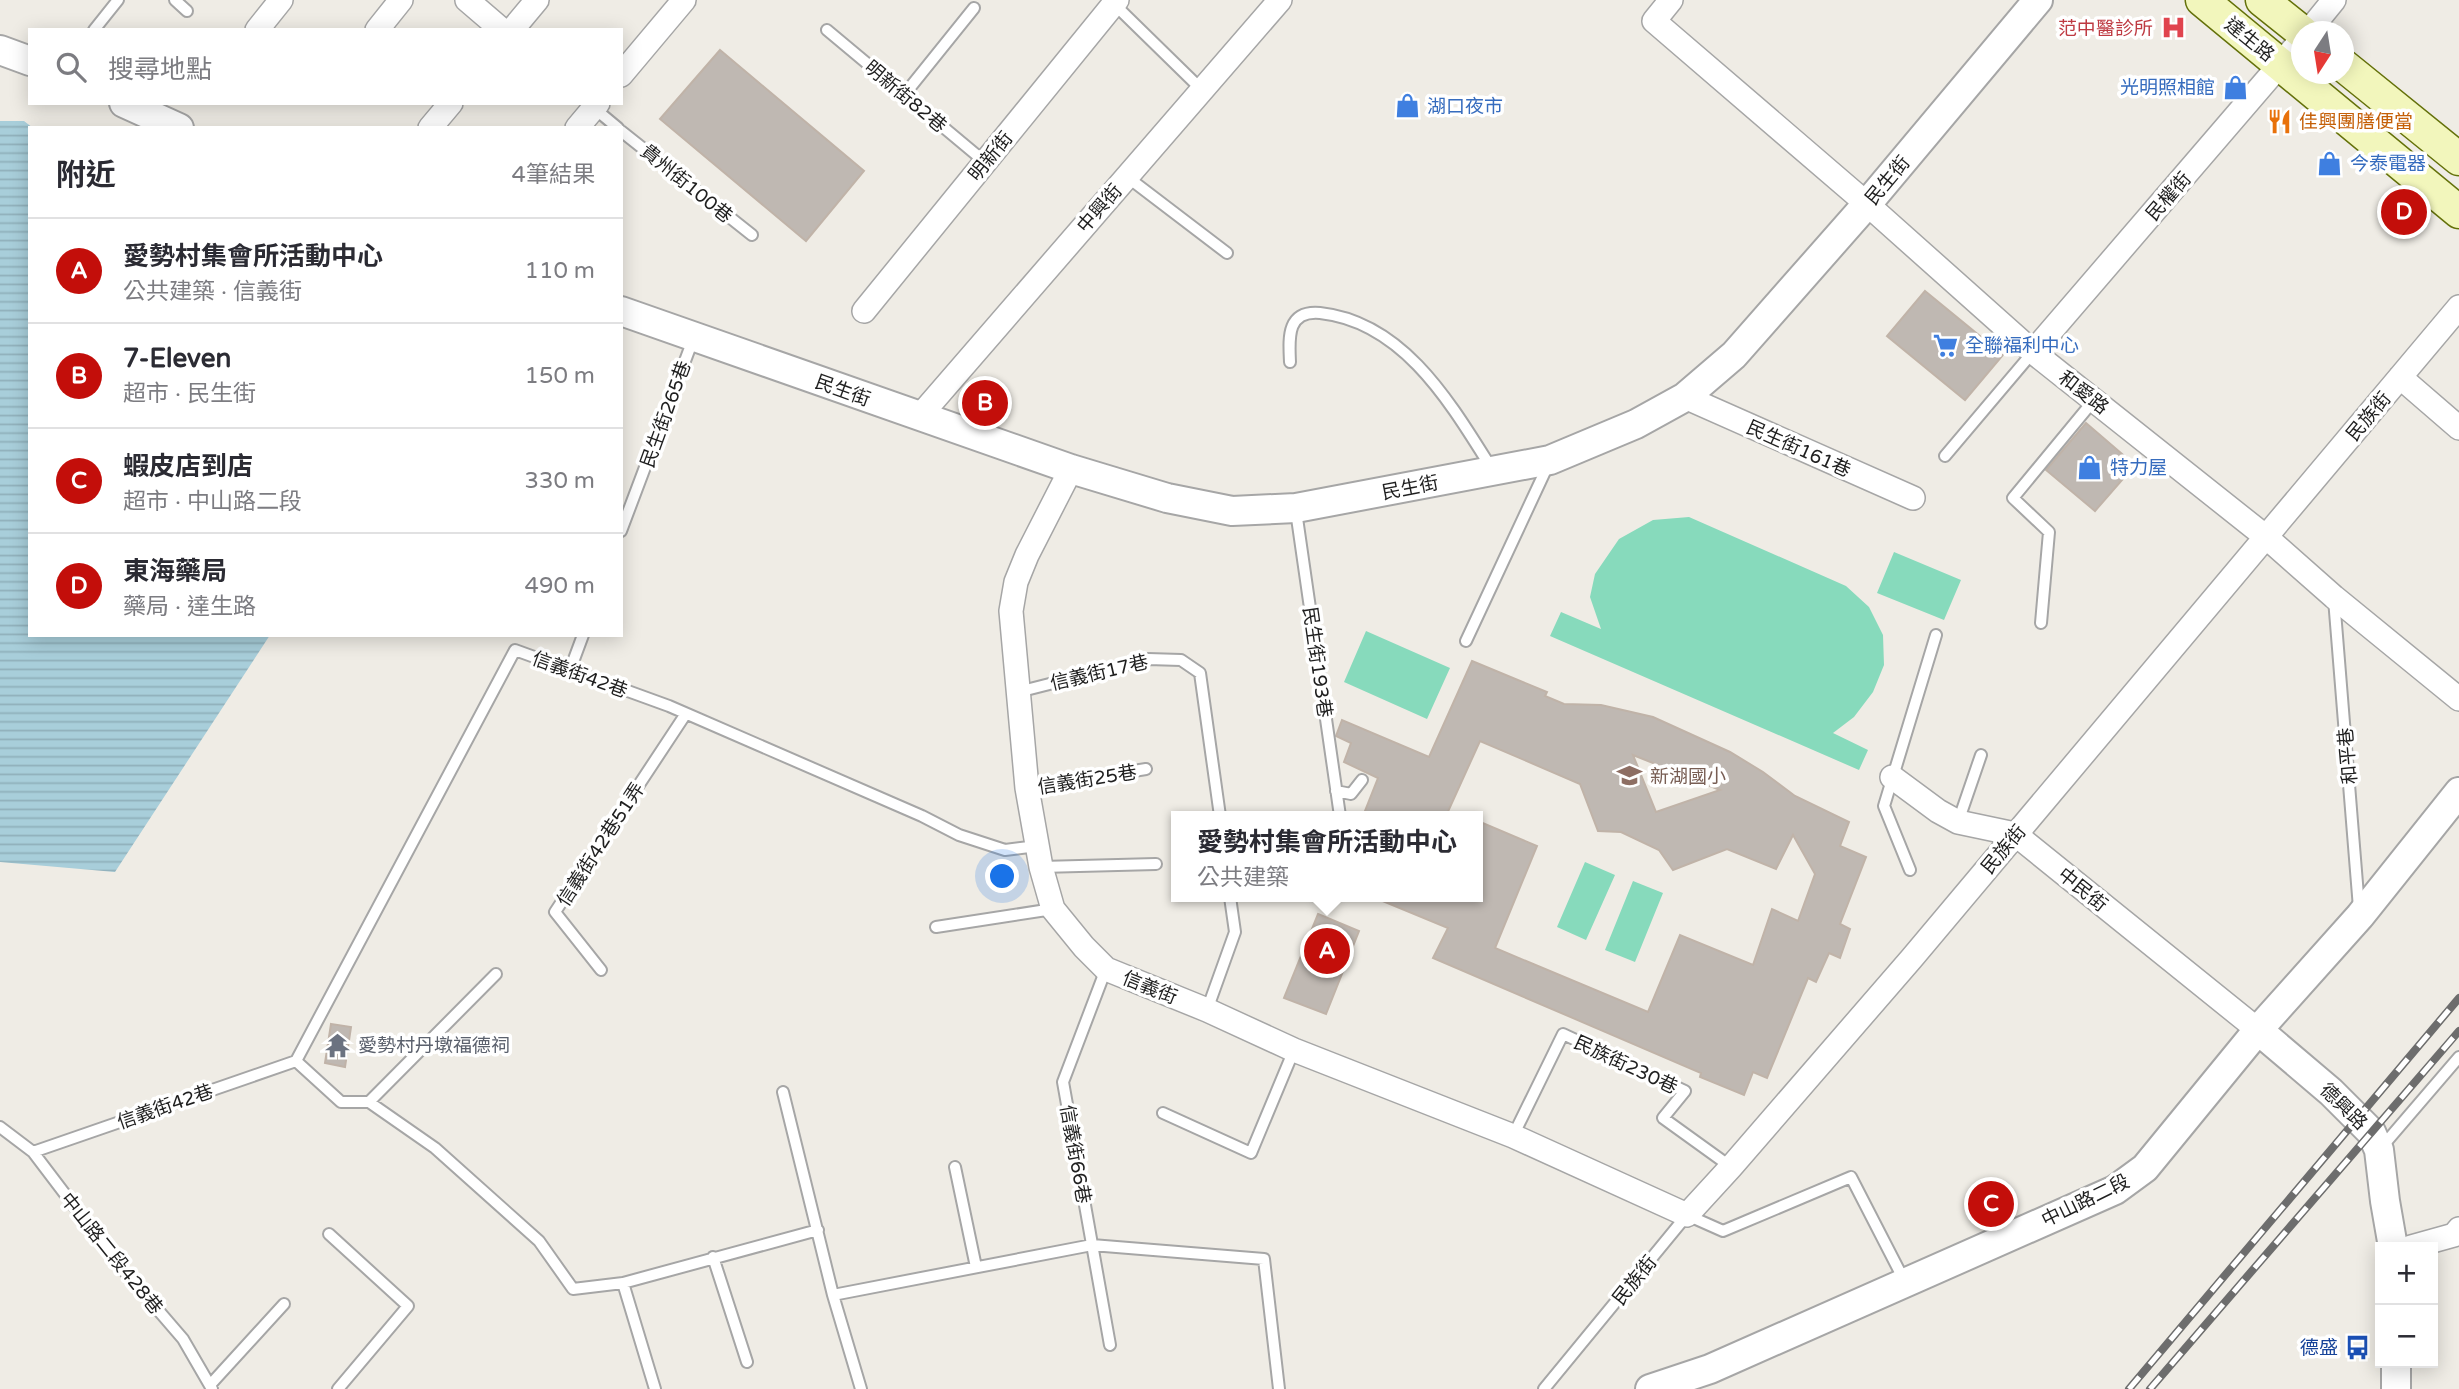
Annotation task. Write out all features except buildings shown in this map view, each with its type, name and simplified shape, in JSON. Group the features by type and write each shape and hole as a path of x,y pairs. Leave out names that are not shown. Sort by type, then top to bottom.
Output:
{"main road":[{"name":"達生路","path":"2202,0 2459,212"},
{"name":"達生路","path":"2262,0 2291,24"},
{"path":"2354,75 2459,159"}],"street":[{"path":"259,28 281,0"},
{"path":"379,28 401,0"},
{"path":"467,0 500,28"},
{"path":"514,28 537,0"},
{"path":"623,73 684,0"},
{"name":"中興街","path":"919,417 1280,0"},
{"name":"和愛路","path":"1671,0 1654,21 1867,204 2033,352 2266,537 2334,597 2459,699"},
{"name":"民生街","path":"623,312 1071,469 1167,498 1232,511 1296,508 1550,460 1636,424 1685,397 1734,355 1867,204 2038,0"},
{"path":"2317,21 2334,0"},
{"name":"明新街","path":"864,311 1113,1"},
{"path":"0,50 28,60"},
{"name":"民權街","path":"2033,352 2291,51"},
{"path":"128,105 175,126"},
{"path":"432,126 449,105"},
{"path":"578,126 593,105"},
{"name":"民族街","path":"1687,1215 2015,834 2459,307"},
{"path":"2400,377 2459,428"},
{"name":"民生街161巷","path":"1685,397 1913,498"},
{"name":"信義街","path":"1071,469 1027,555 1016,582 1011,611 1027,788 1039,857 1053,909 1084,947 1106,969 1207,1010 1294,1051 1513,1136 1687,1215"},
{"name":"中民街","path":"1892,777 1928,805 1958,822 2015,834 2258,1030"},
{"name":"中山路二段","path":"1650,1389 1710,1369 2115,1190 2146,1168 2258,1030 2360,916 2459,792"},
{"name":"德興路","path":"2258,1030 2358,1117 2371,1132 2379,1150 2392,1242"},
{"path":"2428,1242 2454,1234 2459,1229"},
{"path":"2396,1368 2396,1389"}],"lane":[{"path":"96,28 118,0"},
{"path":"175,0 187,11"},
{"path":"1113,1 1201,89"},
{"path":"904,95 974,8"},
{"name":"明新街82巷","path":"827,30 985,162"},
{"name":"貴州街100巷","path":"593,105 617,126"},
{"name":"貴州街100巷","path":"623,131 752,235"},
{"path":"1126,176 1227,253"},
{"path":"1290,362 1289,331 1299,318 1311,312 1328,314 1367,328 1385,338 1429,376 1455,410 1493,471"},
{"name":"民生街265巷","path":"623,526 694,337"},
{"path":"1945,456 2033,352"},
{"path":"2041,623 2049,532 2013,498 2094,400"},
{"path":"1466,641 1550,460"},
{"name":"民生街193巷","path":"1296,508 1339,811"},
{"name":"和平巷","path":"2334,597 2360,916"},
{"path":"1910,870 1884,807 1936,635"},
{"path":"570,670 582,637"},
{"name":"信義街42巷","path":"33,1152 296,1061 516,650 669,706 922,816 959,835 1005,850 1039,857 1156,864"},
{"name":"信義街17巷","path":"1018,692 1148,659 1181,660 1200,673 1219,811"},
{"name":"信義街42巷51弄","path":"601,970 555,912 685,715"},
{"path":"1958,822 1981,755"},
{"name":"信義街25巷","path":"1027,788 1146,769"},
{"path":"1336,791 1351,794 1362,780"},
{"path":"1207,1010 1235,932 1231,902"},
{"path":"936,927 1053,909"},
{"name":"信義街66巷","path":"1106,969 1063,1082 1110,1345"},
{"path":"369,1102 496,974"},
{"name":"民族街230巷","path":"1513,1136 1563,1034 1685,1091 1663,1118 1731,1167"},
{"path":"1163,1113 1251,1153 1294,1051"},
{"path":"2379,1150 2459,1057"},
{"path":"296,1061 341,1102 369,1102 435,1148 539,1241 573,1289 624,1283 818,1230"},
{"path":"783,1092 833,1294 861,1389"},
{"name":"中山路二段428巷","path":"0,1128 33,1152 115,1260 183,1339 211,1387"},
{"path":"955,1167 976,1267"},
{"path":"1687,1215 1723,1231 1851,1177 1905,1283"},
{"name":"民族街","path":"1544,1389 1687,1215"},
{"path":"329,1234 408,1306 338,1389"},
{"path":"833,1294 1091,1245 1264,1259 1279,1389"},
{"path":"713,1257 747,1362"},
{"path":"624,1283 655,1389"},
{"path":"211,1387 284,1304"}],"green space":[{"path":"1689,517 1846,586 1869,607 1883,635 1884,665 1873,692 1854,717 1833,733 1868,750 1859,770 1550,636 1561,612 1601,629 1590,597 1595,574 1619,539 1653,520"},
{"path":"1894,552 1961,580 1944,620 1877,593"},
{"path":"1366,631 1450,668 1427,719 1344,682"},
{"path":"1585,862 1615,875 1586,940 1557,927"},
{"path":"1633,881 1663,893 1635,962 1605,950"}],"water":[{"path":"0,121 24,121 30,126 28,126 28,637 269,637 115,872 0,862"}],"railway":[{"path":"2129,1389 2459,998"},
{"path":"2150,1389 2459,1031"}],"place":[{"name":"范中醫診所","path":"2173,28"},
{"name":"光明照相館","path":"2235,87"},
{"name":"湖口夜市","path":"1407,106"},
{"name":"佳興團膳便當","path":"2279,121"},
{"name":"今泰電器","path":"2330,163"},
{"name":"東海藥局","path":"2404,212"},
{"name":"全聯福利中心","path":"1945,345"},
{"name":"7-Eleven","path":"985,403"},
{"name":"特力屋","path":"2090,467"},
{"name":"新湖國小","path":"1630,776"},
{"name":"愛勢村集會所活動中心","path":"1327,951"},
{"name":"愛勢村丹墩福德祠","path":"338,1045"},
{"name":"蝦皮店到店","path":"1991,1204"},
{"name":"德盛","path":"2358,1347"}]}
